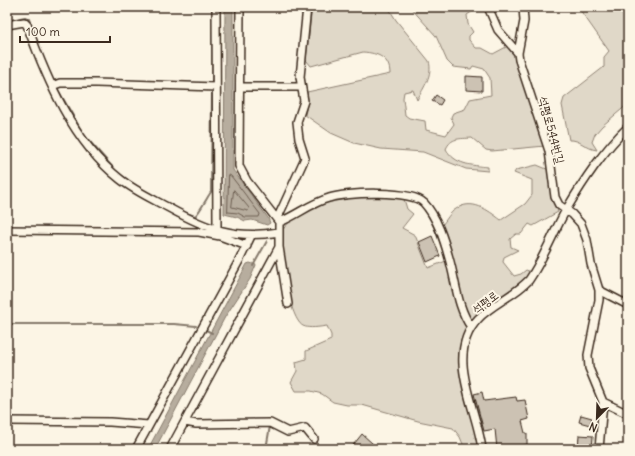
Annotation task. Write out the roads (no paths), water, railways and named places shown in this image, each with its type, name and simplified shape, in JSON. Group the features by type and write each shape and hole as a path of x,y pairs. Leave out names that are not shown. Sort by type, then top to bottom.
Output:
{"street":[{"path":"216,7 217,230"},
{"path":"240,7 240,172 280,222"},
{"path":"288,304 279,247 279,232 281,210 305,158 297,131 297,122 304,101 301,86 301,63 307,7"},
{"name":"석평로544번길","path":"488,7 498,30 504,39 518,53 549,151 555,197 559,205 566,211"},
{"name":"석평로544번길","path":"518,53 523,30 523,7"},
{"path":"7,25 24,22 27,25 52,86 77,130 114,174 129,186 180,214 217,230 251,236 279,232"},
{"path":"52,86 60,84 96,83 216,87"},
{"path":"240,87 301,86"},
{"name":"석평로","path":"482,449 464,365 464,346 471,327 479,318 521,289 529,280 566,211 606,150 628,127"},
{"path":"280,222 330,197 385,194 417,197 424,202 440,231 449,258 461,309 471,327"},
{"path":"566,211 577,218 585,231 591,264 599,290 599,300 588,355 589,368 603,402 599,449"},
{"path":"7,230 199,232 220,236 247,246"},
{"path":"136,449 247,246 251,236"},
{"path":"170,449 279,247"},
{"path":"599,290 624,303"},
{"path":"603,402 628,414"},
{"path":"7,421 110,422 149,425"},
{"path":"185,422 196,424 270,423 288,432 306,428 314,439"}],"water":[{"path":"225,7 233,7 233,170 268,218 270,223 267,225 252,220 245,221 237,217 224,214"},
{"path":"250,263 256,265 250,279 225,317 155,449 148,449 247,264"}],"waterway":[{"path":"212,82 213,7"},
{"path":"7,21 25,17 29,19 37,42"},
{"path":"57,88 84,135 115,170"},
{"path":"118,173 155,198 185,213 195,216 211,192 212,91"},
{"path":"253,266 267,241"},
{"path":"7,324 174,324 196,326"},
{"path":"204,329 212,333"},
{"path":"266,449 270,426"}]}
